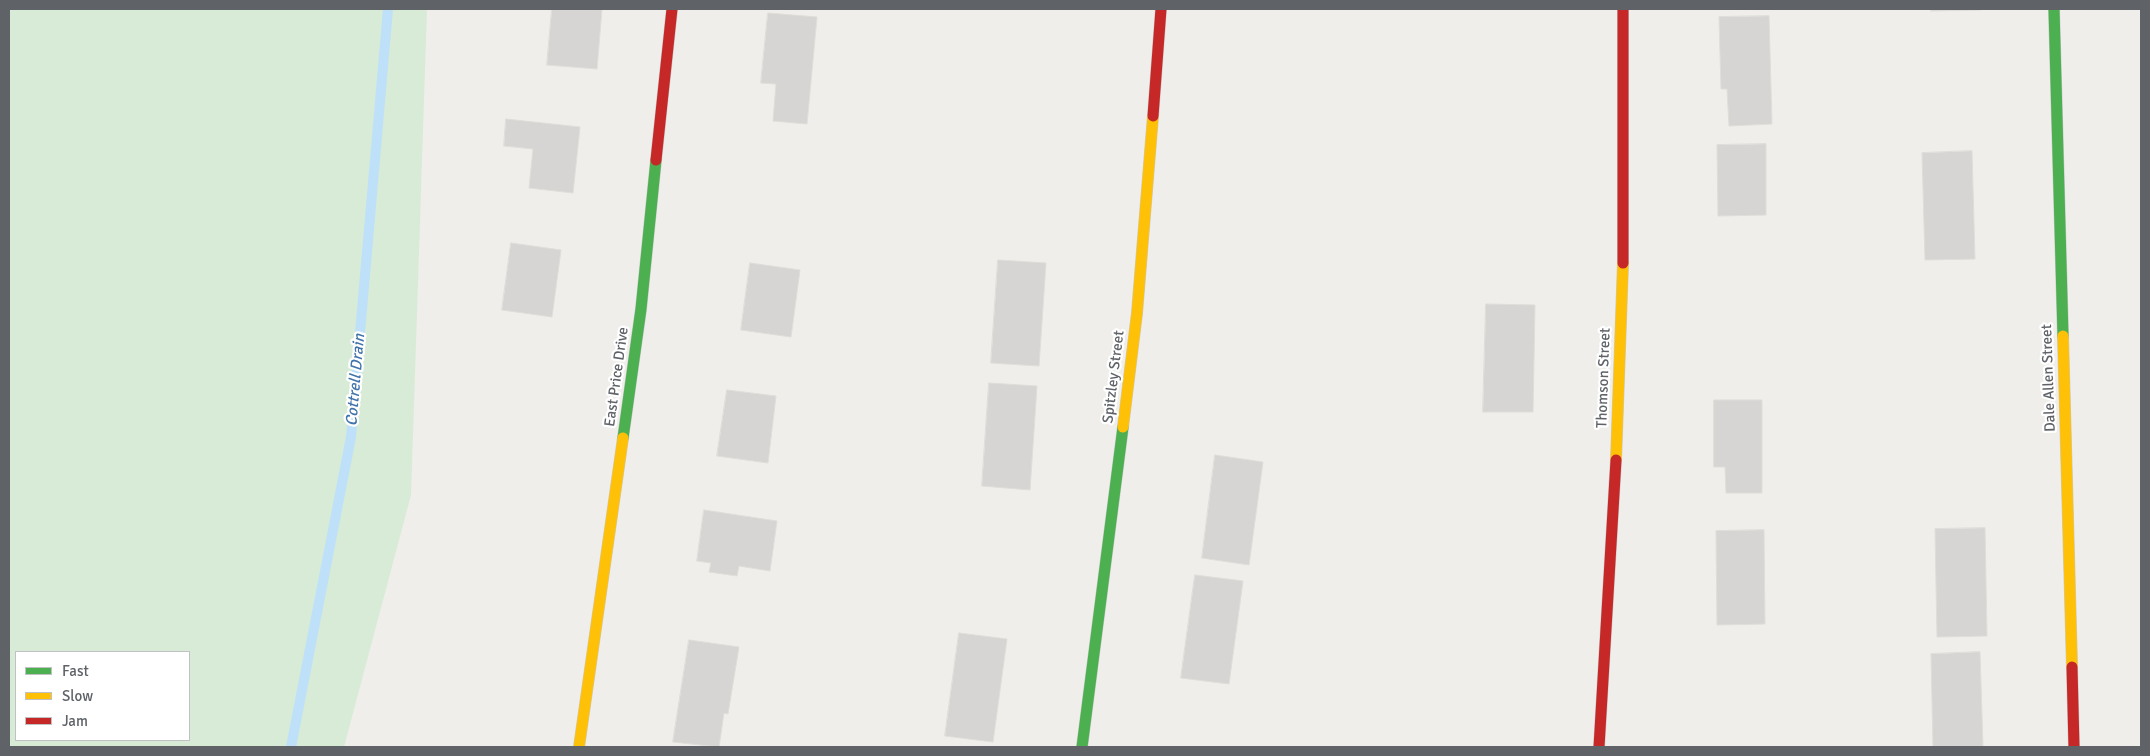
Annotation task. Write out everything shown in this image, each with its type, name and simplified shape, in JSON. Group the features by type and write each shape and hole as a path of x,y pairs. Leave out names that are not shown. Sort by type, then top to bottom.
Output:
{"street":[{"name":"East Price Drive","path":"579,747 642,310 672,9"},
{"name":"Spitzley Street","path":"1082,747 1137,313 1161,9"},
{"name":"Thomson Street","path":"1599,747 1612,533 1621,336 1624,87 1622,9"},
{"name":"Dale Allen Street","path":"2054,9 2074,747"}],"green space":[{"path":"9,9 427,9 411,495 344,747 9,747"}],"building":[{"path":"552,9 602,9 597,69 547,65"},
{"path":"1931,9 1981,9 1981,10 1931,11"},
{"path":"768,13 817,17 807,124 773,121 776,84 761,83"},
{"path":"1769,16 1772,124 1729,126 1727,89 1721,89 1719,17"},
{"path":"506,119 580,127 573,193 529,188 533,149 504,146"},
{"path":"1766,144 1766,215 1718,216 1717,145"},
{"path":"1972,151 1975,259 1925,260 1922,153"},
{"path":"511,243 561,250 552,317 502,310"},
{"path":"998,260 1046,263 1039,366 991,363"},
{"path":"750,263 800,270 791,337 741,330"},
{"path":"1486,304 1535,305 1533,412 1483,412"},
{"path":"989,383 1037,386 1030,490 982,486"},
{"path":"727,390 776,396 768,463 717,456"},
{"path":"1714,400 1762,400 1762,493 1726,493 1725,467 1714,467"},
{"path":"1215,455 1263,462 1249,565 1202,558"},
{"path":"704,510 777,521 770,571 739,566 737,576 709,572 711,563 697,561"},
{"path":"1985,528 1987,636 1937,637 1935,529"},
{"path":"1764,530 1765,624 1717,625 1716,531"},
{"path":"1195,575 1243,581 1229,684 1181,678"},
{"path":"959,633 1007,639 993,742 945,736"},
{"path":"689,640 739,647 728,714 724,713 719,747 673,742"},
{"path":"1980,652 1983,747 1933,747 1931,654"}],"waterway":[{"name":"Cottrell Drain","path":"291,747 351,437 388,9"}],"traffic: fast":[{"path":"2054,9 2063,336"},
{"path":"623,438 641,309 656,160"},
{"path":"1082,747 1123,427"}],"traffic: slow":[{"path":"1123,427 1137,313 1153,116"},
{"path":"1616,460 1623,263"},
{"path":"2063,336 2072,667"},
{"path":"579,747 623,438"}],"traffic: jam":[{"path":"656,160 672,9"},
{"path":"1153,116 1161,9"},
{"path":"1623,9 1623,263"},
{"path":"1599,747 1616,460"},
{"path":"2072,667 2074,747"}]}
